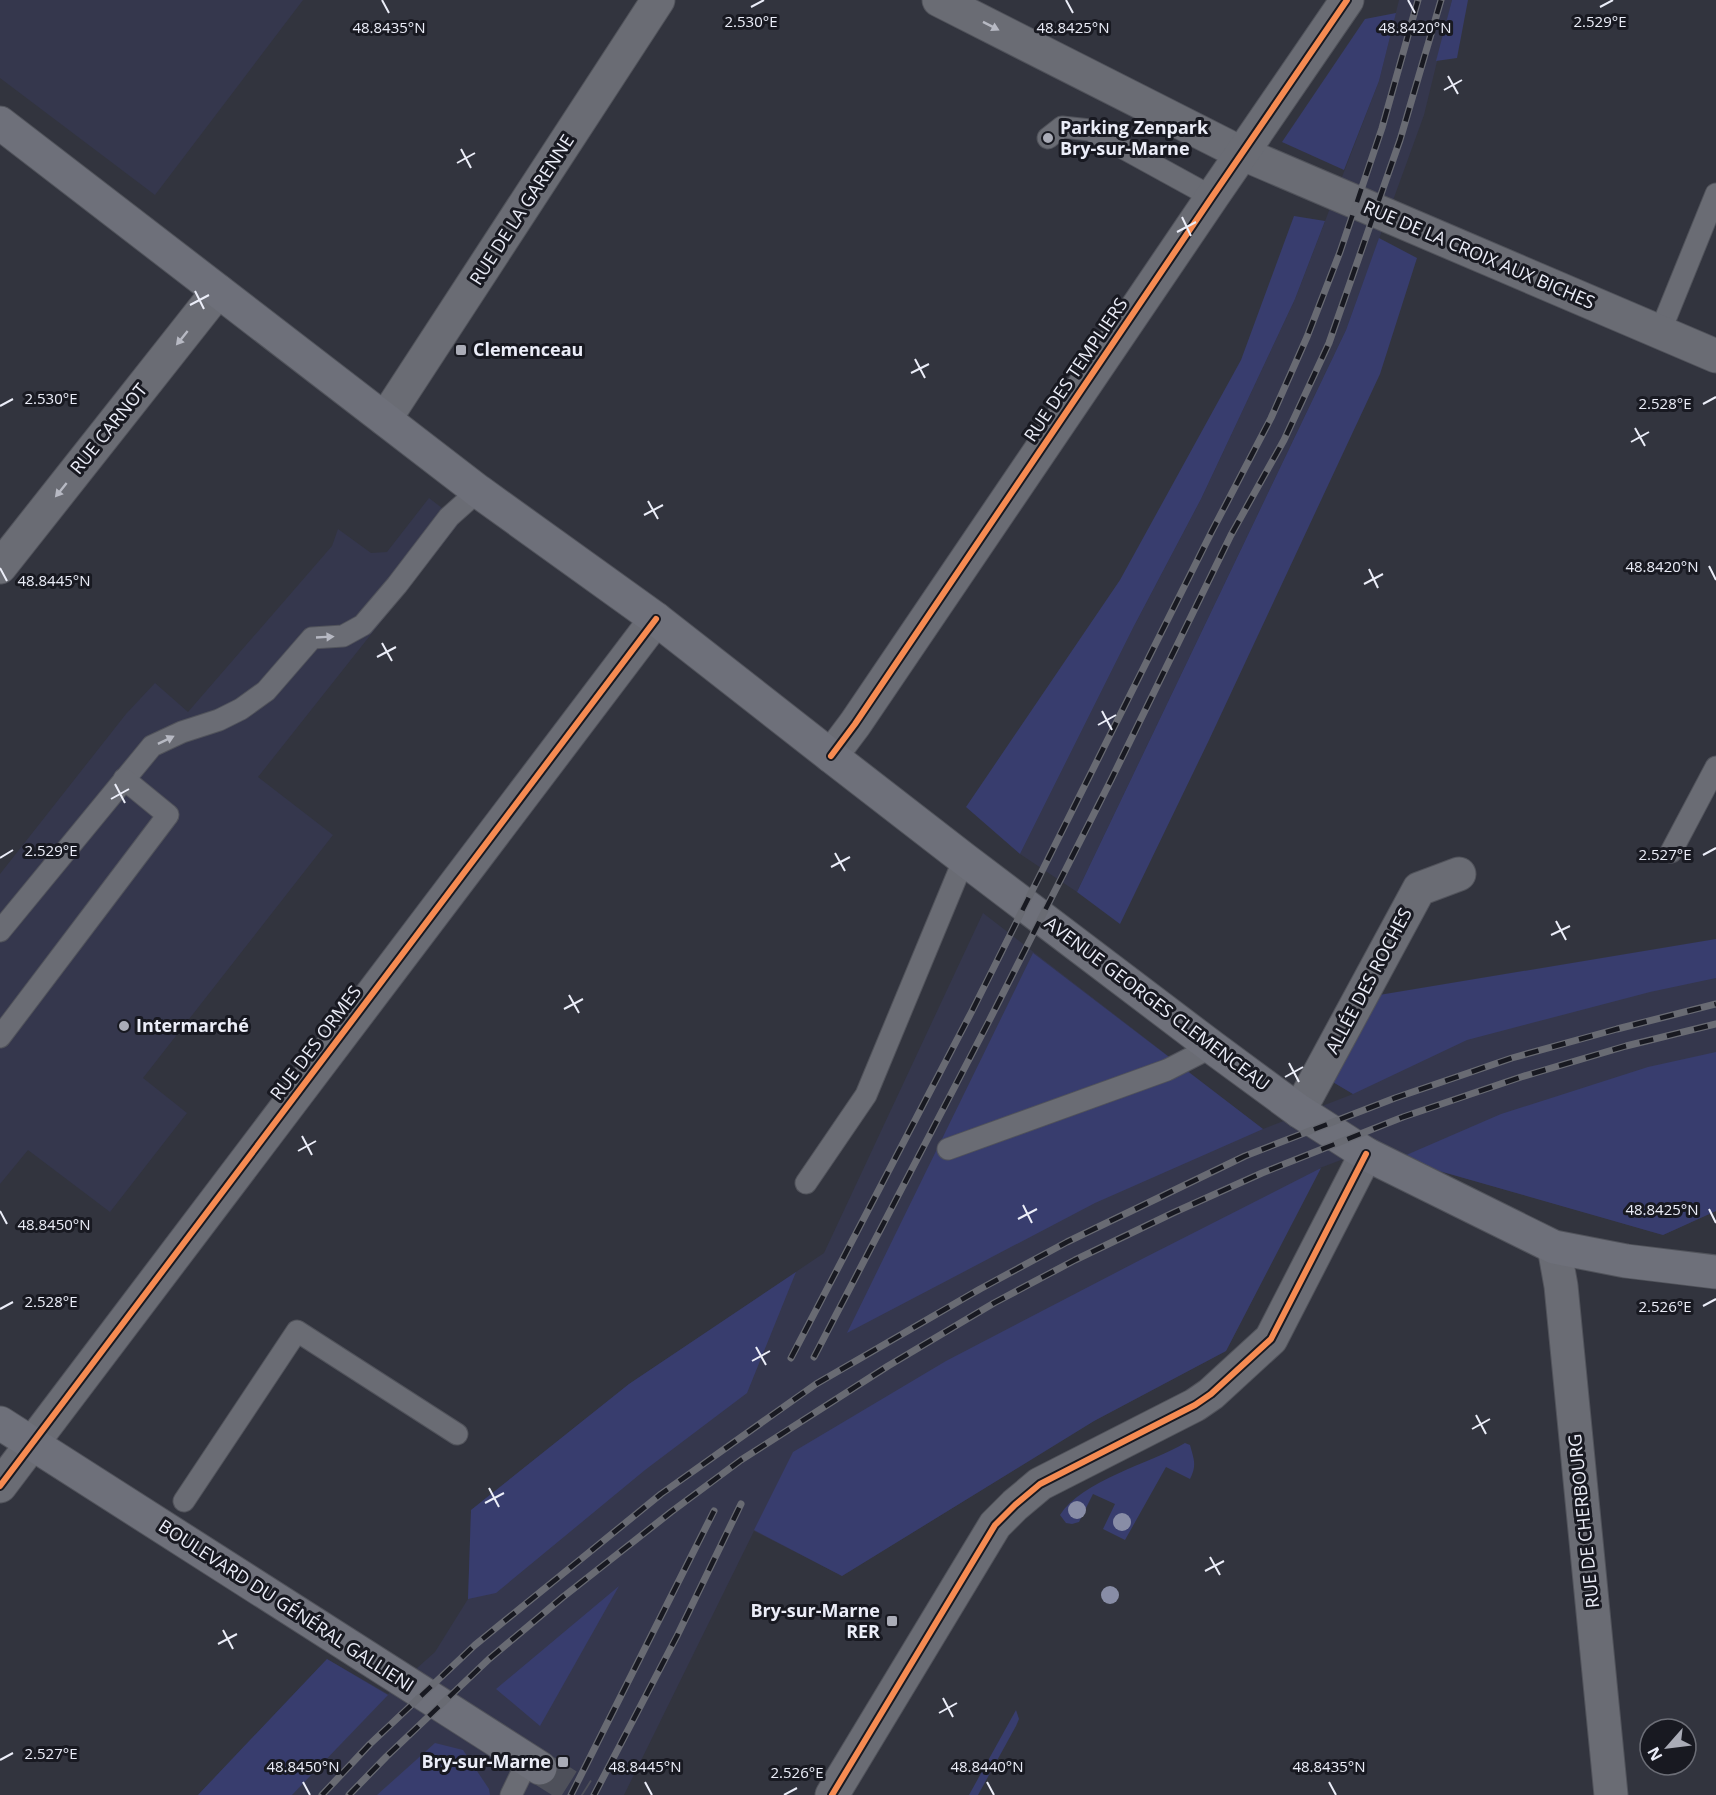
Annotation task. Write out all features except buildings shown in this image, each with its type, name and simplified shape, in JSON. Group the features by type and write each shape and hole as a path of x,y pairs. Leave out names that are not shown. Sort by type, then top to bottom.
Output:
{"main road":[{"name":"AVENUE GEORGES CLEMENCEAU","path":"0,123 478,491 656,619 964,859 1299,1111 1366,1154 1554,1247 1626,1261 1716,1272"},
{"name":"BOULEVARD DU GÉNÉRAL GALLIENI","path":"0,1423 534,1764"}],"street":[{"name":"RUE DE LA GARENNE","path":"385,419 658,0"},
{"name":"RUE DE LA CROIX AUX BICHES","path":"939,0 1241,153 1716,356"},
{"name":"RUE DES TEMPLIERS","path":"831,756 1347,0"},
{"name":"RUE CARNOT","path":"0,567 218,291"},
{"name":"RUE DES ORMES","path":"0,1486 656,619"},
{"name":"ALLÉE DES ROCHES","path":"1299,1111 1419,889 1459,874"},
{"path":"832,1795 995,1525 1040,1484 1195,1405 1211,1394 1271,1339 1366,1154"},
{"name":"RUE DE CHERBOURG","path":"1554,1247 1561,1286 1611,1795"}],"lane":[{"path":"1048,138 1062,127 1090,130 1212,197"},
{"path":"1660,332 1716,194"},
{"path":"0,931 152,746 241,709 266,691 312,638 343,636 363,625 448,518 478,491"},
{"path":"1671,852 1716,767"},
{"path":"0,1037 168,815 124,779"},
{"path":"806,1183 866,1095 964,859"},
{"path":"948,1149 1167,1070 1212,1047"},
{"path":"184,1501 297,1330 457,1434"},
{"path":"511,1795 534,1764"}],"shaded area":[{"path":"0,0 303,0 155,195 0,78"},
{"path":"1399,0 1452,0 1424,115 1346,330 1077,892 1020,854 1134,626 1201,499 1295,299 1379,81"},
{"path":"1452,0 1468,0 1457,58 1436,61"},
{"path":"1396,13 1379,81 1344,170 1282,142 1365,19"},
{"path":"1294,216 1325,221 1295,299 1201,499 1134,626 1020,854 966,807 1120,580 1241,360"},
{"path":"1379,238 1417,258 1380,374 1209,740 1120,924 1077,892 1346,330"},
{"path":"429,498 460,522 258,777 333,835 143,1078 187,1113 110,1212 28,1150 0,1184 0,874 126,714 155,683 188,712 332,546 338,529 371,553 387,552"},
{"path":"983,913 1263,1129 1353,1094 1321,1075 1716,964 1716,1211 1663,1235 1367,1150 1320,1168 1226,1351 1094,1421 842,1576 754,1531 624,1795 198,1795 327,1659 388,1694 435,1652 468,1599 471,1510 629,1384 824,1253"},
{"path":"1716,939 1716,978 1650,992 1467,1040 1353,1094 1321,1075 1367,997"},
{"path":"1033,953 1263,1129 1095,1203 847,1333"},
{"path":"1716,1052 1716,1211 1663,1235 1397,1159 1501,1114 1648,1067"},
{"path":"1321,1168 1226,1351 1094,1421 842,1576 754,1530 793,1452 946,1361"},
{"path":"796,1272 747,1393 645,1470 496,1593 468,1599 471,1510 629,1384"},
{"path":"1185,1443 1190,1445 1194,1462 1194,1470 1190,1479 1166,1467 1125,1540 1103,1529 1115,1504 1093,1494 1079,1522 1066,1523 1060,1515 1084,1492"},
{"path":"619,1586 540,1726 496,1689"},
{"path":"327,1659 388,1695 292,1795 198,1795"},
{"path":"1016,1710 1019,1719 1016,1726 978,1795 969,1795"},
{"path":"435,1743 463,1750 489,1789 490,1795 377,1795"}],"tunnel":[{"path":"540,1768 583,1795"}],"railway":[{"path":"791,1358 972,1011 1212,531 1271,418 1307,337 1340,252 1382,128 1418,0"},
{"path":"814,1357 989,1021 1231,535 1284,440 1329,343 1400,140 1441,0"},
{"path":"322,1795 370,1744 475,1645 661,1494 816,1384 980,1289 1067,1242 1245,1156 1395,1098 1512,1058 1716,1004"},
{"path":"349,1795 489,1659 671,1512 741,1460 888,1366 994,1303 1075,1260 1175,1212 1262,1173 1403,1117 1521,1077 1626,1046 1716,1024"},
{"path":"594,1795 677,1636 741,1504"},
{"path":"571,1795 714,1511"}],"cycle path":[{"path":"831,756 1347,0"},
{"path":"0,1486 656,619"},
{"path":"832,1795 995,1525 1040,1484 1195,1405 1211,1394 1271,1339 1366,1154"}],"place":[{"name":"Parking Zenpark Bry-sur-Marne","path":"1048,138"},
{"name":"Clemenceau","path":"461,350"},
{"name":"Intermarché","path":"124,1026"},
{"name":"Bry-sur-Marne RER","path":"892,1621"},
{"name":"Bry-sur-Marne","path":"563,1762"}]}
